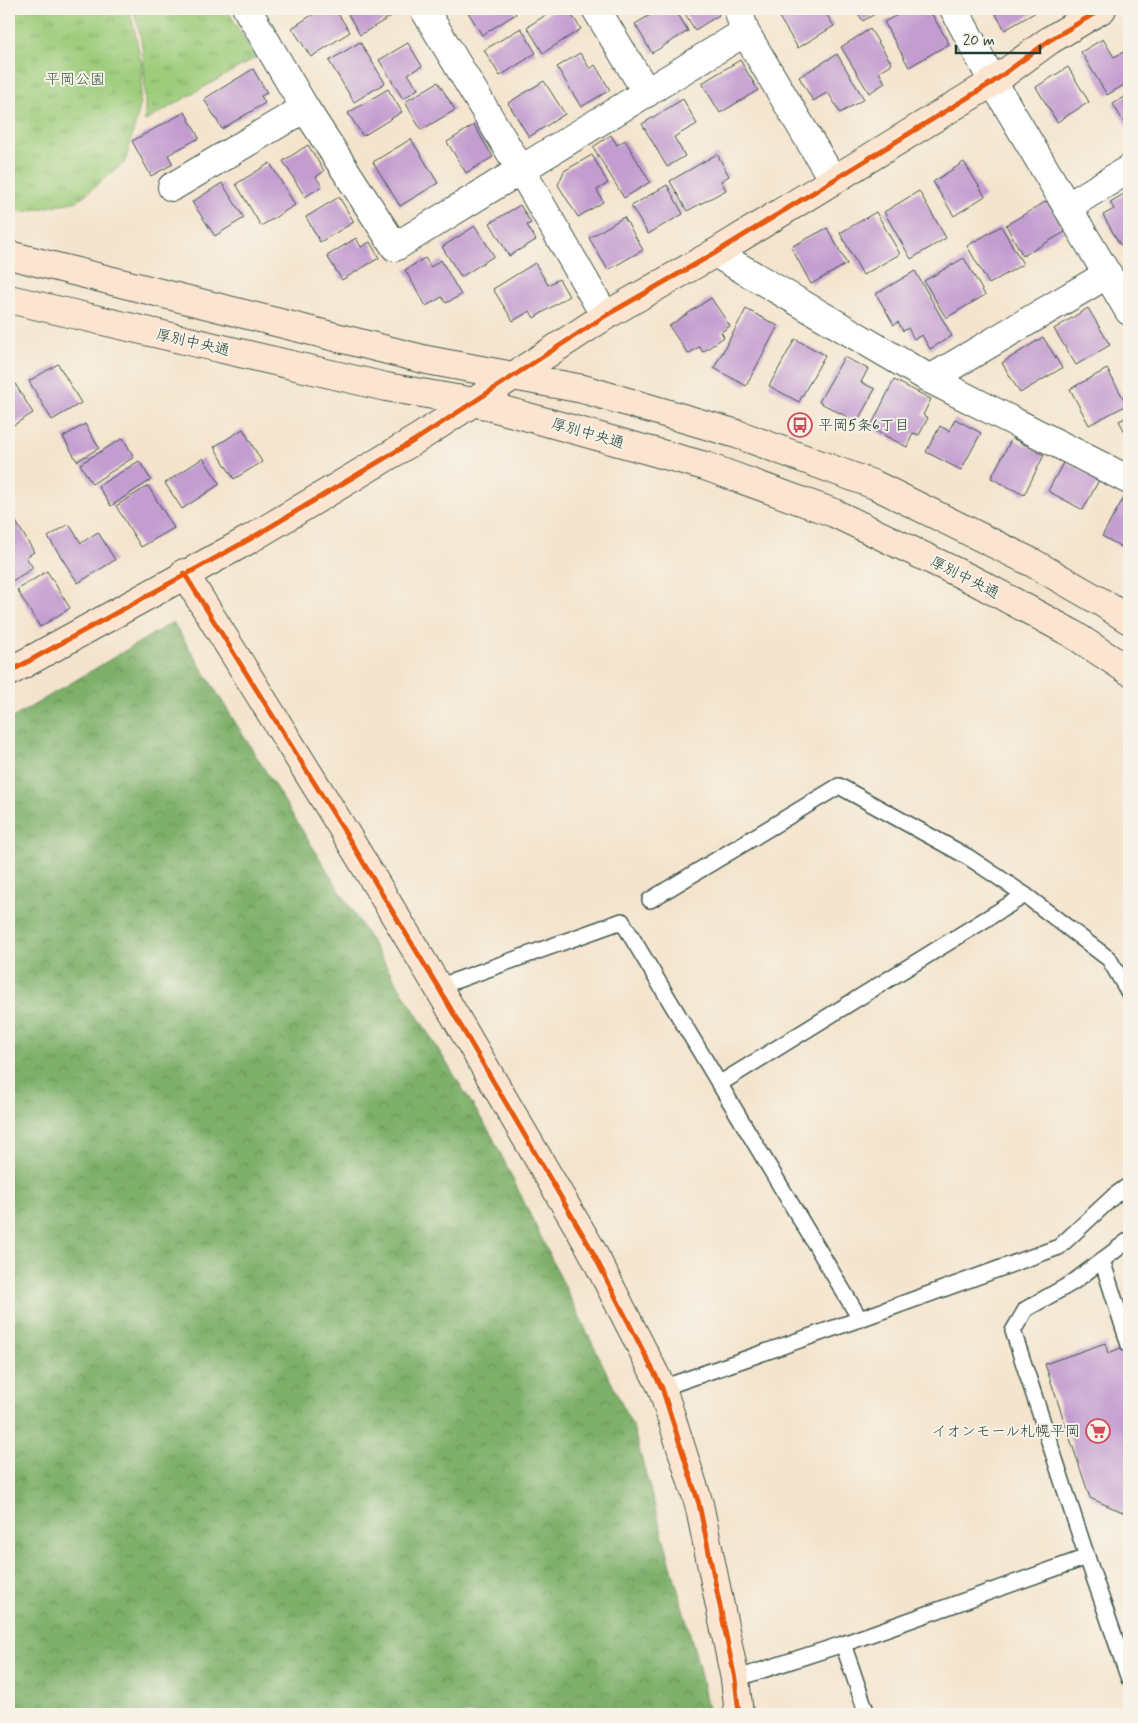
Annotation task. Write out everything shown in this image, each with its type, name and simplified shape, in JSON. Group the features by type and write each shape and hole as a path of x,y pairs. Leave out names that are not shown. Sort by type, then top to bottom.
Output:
{"street":[{"path":"247,9 305,108 395,247 647,93 741,20 834,180"},
{"path":"424,9 521,170 605,316"},
{"path":"596,9 647,93"},
{"path":"954,9 993,82 1129,311"},
{"path":"9,672 250,539 420,437 605,316 715,253 993,82 1050,40 1102,9"},
{"path":"172,187 305,108"},
{"path":"1068,206 1129,169"},
{"path":"715,253 930,379 1129,480"},
{"path":"9,255 427,360 583,389 737,434 875,485 1033,563 1129,620"},
{"path":"930,379 1108,274"},
{"name":"厚別中央通","path":"9,299 386,387 474,402 704,466 834,513 977,582 1071,633 1129,671"},
{"path":"184,574 341,826 438,987 590,1247 662,1388 699,1504 735,1679 739,1714"}],"lane":[{"path":"650,900 839,786 968,857 1026,895 1109,958 1129,993"},
{"path":"719,1084 1026,895"},
{"path":"438,987 622,922 860,1319"},
{"path":"662,1388 1059,1247 1115,1195 1129,1185"},
{"path":"1129,1240 1072,1283 1026,1309 1013,1331 1129,1679"},
{"path":"1102,1260 1129,1345"},
{"path":"735,1679 843,1644 1087,1557"},
{"path":"843,1644 868,1714"}],"green space":[{"name":"平岡公園","path":"9,9 128,9 133,23 143,71 139,110 125,162 77,201 24,212 9,208"},
{"path":"133,9 227,9 255,58 145,121 143,51"},
{"path":"173,622 492,1136 633,1427 698,1663 709,1714 9,1714 9,720"}],"building":[{"path":"321,9 335,9 350,32 311,57 292,28"},
{"path":"345,9 403,9 360,35"},
{"path":"466,9 513,9 516,14 482,35"},
{"path":"555,9 568,9 581,29 543,53 527,27"},
{"path":"660,9 675,9 688,31 652,53 635,24"},
{"path":"682,9 715,9 719,15 695,30"},
{"path":"774,9 823,9 834,26 798,48"},
{"path":"855,9 883,9 863,21"},
{"path":"909,9 929,9 949,44 909,67 884,22"},
{"path":"993,9 1041,9 1005,30"},
{"path":"521,28 536,53 500,76 484,50"},
{"path":"870,29 892,64 879,72 885,83 869,93 841,47"},
{"path":"1103,39 1114,57 1129,49 1129,82 1107,95 1081,52"},
{"path":"360,42 385,83 354,102 329,61"},
{"path":"408,43 422,66 408,74 418,89 403,99 379,60"},
{"path":"580,53 590,69 595,65 610,90 581,107 557,67"},
{"path":"837,54 864,99 840,113 828,92 813,101 799,77"},
{"path":"740,60 758,90 720,113 702,83"},
{"path":"1068,67 1089,102 1057,122 1036,87"},
{"path":"253,69 267,93 261,96 265,103 222,129 204,99"},
{"path":"544,81 565,114 529,137 508,103"},
{"path":"438,82 455,110 421,130 405,102"},
{"path":"388,89 402,112 363,136 348,113"},
{"path":"1129,94 1129,131 1113,104"},
{"path":"683,99 697,124 674,137 685,156 667,167 642,124"},
{"path":"185,112 199,138 168,155 173,164 151,176 132,141"},
{"path":"474,125 493,157 466,173 447,142"},
{"path":"611,135 617,145 625,140 650,182 624,198 593,147"},
{"path":"411,139 438,183 400,206 373,162"},
{"path":"308,145 324,171 316,177 322,186 305,197 283,161"},
{"path":"717,154 729,176 721,181 726,190 687,211 670,181"},
{"path":"592,155 608,183 597,190 603,202 578,217 558,185 564,171"},
{"path":"964,162 985,196 954,216 933,182"},
{"path":"270,163 295,205 261,226 236,184"},
{"path":"222,183 244,218 215,236 192,202"},
{"path":"667,185 683,214 648,234 631,206"},
{"path":"919,191 946,238 911,259 884,212"},
{"path":"1129,191 1129,240 1120,245 1103,215 1114,209 1110,202"},
{"path":"339,197 354,222 320,242 306,217"},
{"path":"1047,201 1065,232 1023,256 1006,225"},
{"path":"520,205 531,223 527,225 536,240 509,256 490,223"},
{"path":"876,212 900,254 863,275 840,233"},
{"path":"624,217 643,250 608,270 589,238"},
{"path":"475,226 494,256 461,277 442,247"},
{"path":"1001,226 1023,264 989,284 967,246"},
{"path":"827,228 847,264 811,284 791,247"},
{"path":"356,238 361,247 370,242 379,258 342,280 327,256"},
{"path":"425,258 431,267 441,260 461,295 446,303 442,297 426,306 405,270"},
{"path":"964,258 985,295 946,318 924,281"},
{"path":"535,263 548,285 559,279 569,296 534,318 530,311 513,321 493,289"},
{"path":"915,271 952,336 930,349 922,335 914,339 908,328 903,331 898,322 894,325 876,294"},
{"path":"711,298 730,326 721,332 724,337 703,352 699,347 688,354 669,326"},
{"path":"1088,308 1110,345 1076,365 1054,329"},
{"path":"746,309 778,326 746,386 714,368"},
{"path":"1043,337 1062,368 1020,393 1002,363"},
{"path":"795,339 825,355 799,402 769,386"},
{"path":"844,357 868,369 861,382 875,389 857,422 819,402"},
{"path":"58,364 81,403 52,420 29,381"},
{"path":"1107,369 1127,405 1089,425 1070,389"},
{"path":"9,374 33,413 9,428"},
{"path":"894,380 931,399 923,415 928,418 919,435 913,433 907,447 870,428"},
{"path":"1129,416 1129,439 1119,421"},
{"path":"955,419 981,433 961,470 926,452 940,426 949,431"},
{"path":"85,424 99,448 77,461 63,437"},
{"path":"243,429 262,462 234,479 214,447"},
{"path":"123,438 134,457 92,484 80,464"},
{"path":"1012,438 1044,455 1024,495 991,478"},
{"path":"203,458 220,484 182,509 165,483"},
{"path":"139,461 151,480 111,506 98,486"},
{"path":"1064,461 1099,480 1083,510 1048,491"},
{"path":"148,486 174,528 141,547 116,506"},
{"path":"1126,494 1129,496 1129,542 1125,549 1102,536"},
{"path":"9,510 34,552 26,557 33,568 9,583"},
{"path":"69,524 81,543 98,532 115,560 78,583 48,537"},
{"path":"47,571 70,608 40,627 17,590"},
{"name":"イオンモール札幌平岡","path":"1105,1343 1108,1353 1129,1345 1129,1515 1090,1498 1045,1364"}],"cycle path":[{"path":"9,672 250,539 420,437 605,316 715,253 993,82 1050,40 1102,9"},
{"path":"184,573 346,834 438,987 590,1247 662,1388 699,1504 735,1679 739,1714"}],"place":[{"name":"平岡5条6丁目","path":"800,425"},
{"name":"イオンモール札幌平岡","path":"1098,1431"}]}
